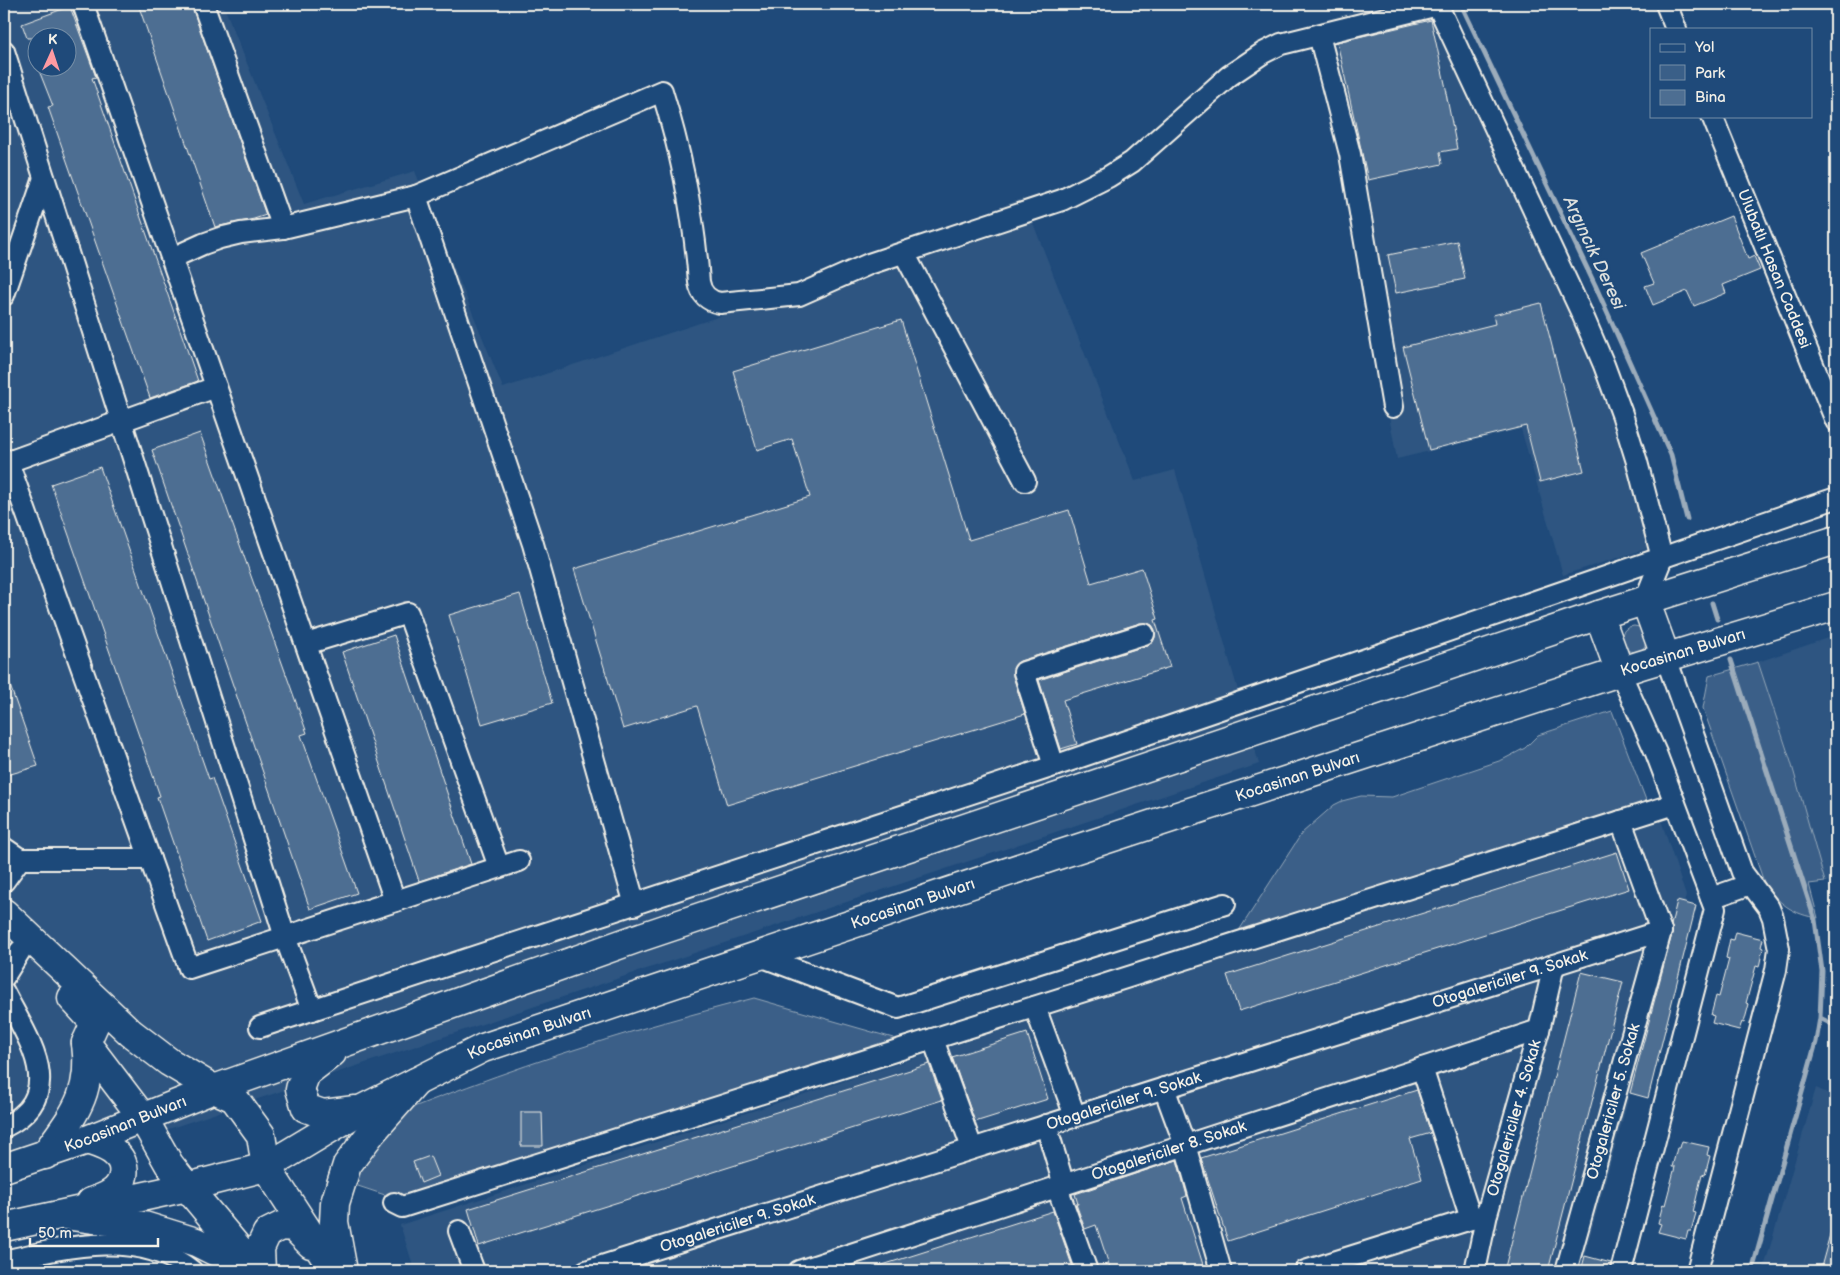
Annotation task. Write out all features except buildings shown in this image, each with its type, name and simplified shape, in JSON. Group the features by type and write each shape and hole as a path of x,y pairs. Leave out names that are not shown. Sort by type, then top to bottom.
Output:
{"main road":[{"name":"Kocasinan Bulvarı","path":"4,1168 87,1140 214,1089 642,936 1599,615 1836,540"},
{"path":"1645,600 1666,658"},
{"name":"Kocasinan Bulvarı","path":"4,1227 187,1187 266,1167 364,1108 483,1048 1074,850 1620,672 1836,606"},
{"path":"1599,615 1620,672"},
{"path":"4,913 137,1038 169,1062 214,1089 234,1098 261,1135 266,1167 333,1266"},
{"path":"12,944 72,998 96,1023 86,1043 88,1073 81,1101 75,1113 44,1155"},
{"path":"350,1041 306,1073 300,1089 306,1108 323,1114 364,1108"},
{"path":"86,1043 144,1118 169,1164 258,1271"},
{"path":"333,1266 335,1203 347,1165 372,1132 416,1082"},
{"path":"62,1214 109,1195 117,1189 121,1182 123,1166 116,1154 100,1144 87,1140"},
{"path":"62,1214 144,1226 196,1242 258,1271"},
{"path":"258,1271 260,1248 267,1232 281,1226 294,1227 333,1266"}],"street":[{"path":"83,4 394,901"},
{"path":"202,4 283,228"},
{"path":"172,258 220,238 241,233 283,228 416,196 662,91 674,129 691,205 700,287 705,296 720,302 799,294 870,264 1040,209 1084,190 1132,162 1229,76 1246,63 1281,44 1438,4 1604,365 1637,462 1662,558 1645,600"},
{"path":"1666,4 1676,28"},
{"path":"1319,35 1350,154 1393,407"},
{"path":"4,50 286,937 312,1010"},
{"name":"Ulubatlı Hasan Caddesi","path":"1713,118 1836,421"},
{"path":"4,295 44,178"},
{"path":"416,196 533,544 635,905"},
{"path":"904,253 1025,481"},
{"path":"216,387 6,460 189,968 519,861"},
{"path":"260,1027 1054,766 1836,498"},
{"path":"306,644 408,613 499,867"},
{"path":"1054,766 1024,672 1144,634"},
{"path":"1666,658 1742,872 1769,908 1778,938 1778,959 1697,1271"},
{"path":"1620,672 1656,753 1715,909 1621,1271"},
{"path":"394,1203 402,1207 1675,804"},
{"path":"1621,821 1661,931"},
{"path":"4,848 20,859 150,859"},
{"path":"4,881 20,859"},
{"path":"1711,898 1751,884"},
{"path":"760,956 898,1008 1225,904"},
{"name":"Otogalericiler 9. Sokak","path":"586,1271 609,1268 972,1148 1661,931"},
{"name":"Otogalericiler 5. Sokak","path":"1566,1271 1661,931"},
{"path":"4,977 12,944"},
{"name":"Otogalericiler 4. Sokak","path":"1475,1271 1479,1216 1539,1030 1554,965"},
{"path":"4,992 37,1058 40,1071 39,1087 34,1102 16,1121 4,1127"},
{"path":"1035,1007 1075,1116"},
{"name":"Otogalericiler 8. Sokak","path":"799,1271 1539,1030"},
{"path":"932,1039 972,1148"},
{"path":"1305,1271 1479,1216 1422,1068"},
{"path":"1164,1088 1186,1145 1220,1271"},
{"path":"1046,1125 1061,1186 1087,1271"},
{"path":"459,1231 474,1271"},
{"path":"4,1261 87,1245 135,1245 158,1251 178,1261 192,1271"}],"shaded area":[{"path":"4,4 223,4 304,204 415,171 503,388 748,307 1023,198 1135,481 1175,470 1259,764 4,1184"},
{"path":"1380,4 1437,4 1557,258 1659,545 1563,575 1521,429 1397,459 1341,159 1308,25"},
{"path":"1836,635 1836,881 1825,882 1791,762 1758,662"},
{"path":"1660,817 1686,896 1580,1271 415,1271 400,1225"},
{"path":"1816,1088 1836,1097 1836,1271 1763,1271"}],"green space":[{"path":"1634,626 1643,630 1647,639 1643,648 1634,652 1625,648 1621,639 1625,630"},
{"path":"1758,662 1791,762 1825,882 1809,884 1818,918 1801,914 1787,907 1780,902 1764,882 1703,708 1709,676"},
{"path":"1612,711 1649,808 1229,946 1302,833 1334,805 1361,796 1392,797 1502,760 1525,748 1538,735"},
{"path":"754,998 900,1040 409,1203 334,1178 350,1132 467,1087 607,1039"}],"waterway":[{"name":"Argıncık Deresi","path":"1461,4 1595,285 1671,455 1687,519"},
{"path":"1712,603 1717,619"},
{"path":"1731,660 1815,920 1822,971 1820,1018 1816,1042 1752,1271"},
{"path":"1820,1018 1836,1026"}]}
